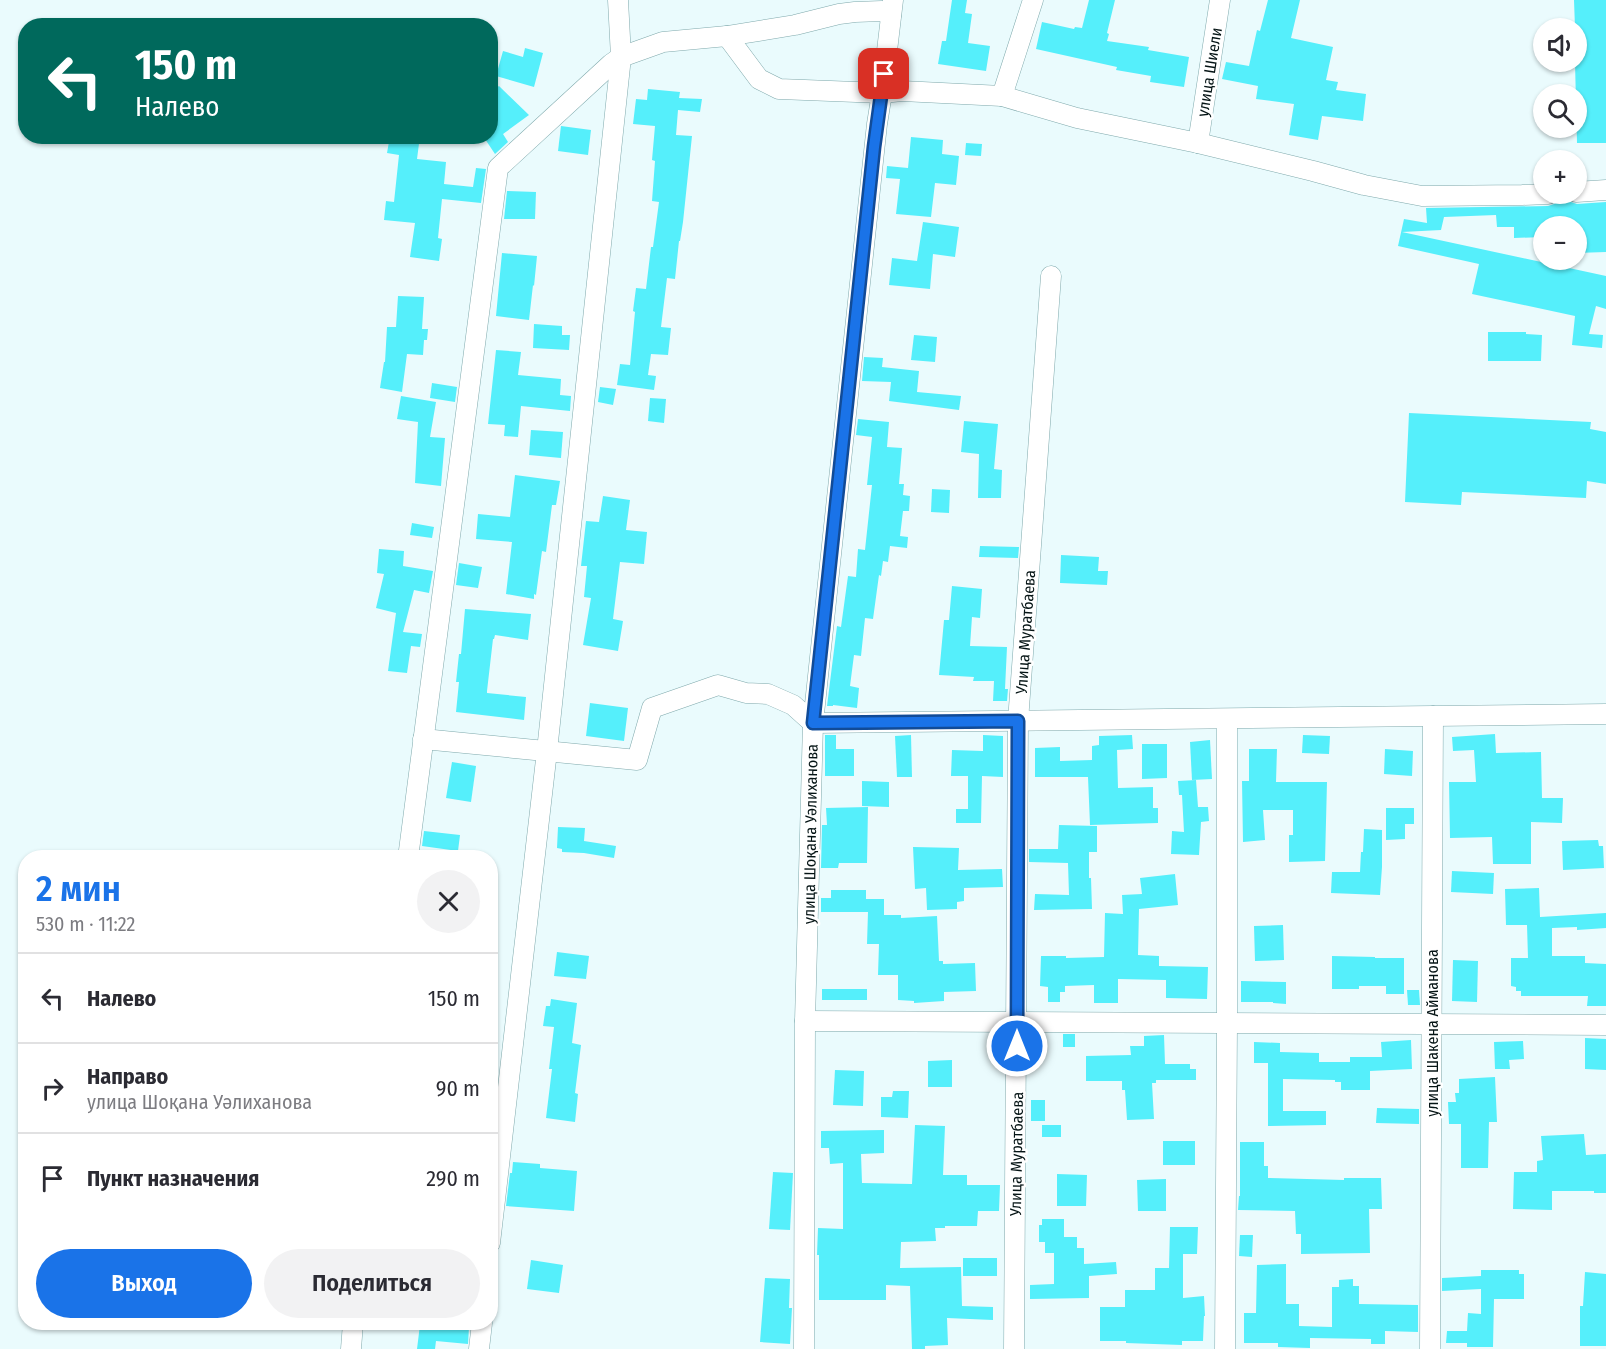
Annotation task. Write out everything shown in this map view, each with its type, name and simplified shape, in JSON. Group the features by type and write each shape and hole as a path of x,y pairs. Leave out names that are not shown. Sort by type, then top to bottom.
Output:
{"street":[{"path":"498,1175 547,751 621,57 618,0"},
{"path":"1002,96 1033,0"},
{"name":"улица Шиели","path":"1198,143 1220,0"},
{"path":"409,850 498,168 621,57 663,42 727,36 795,25 839,14 882,11 892,8"},
{"name":"улица Шоқана Уәлиханова","path":"804,1349 805,1021 813,723 875,136 892,8"},
{"path":"727,36 759,79 779,89 882,93 902,91 1002,96 1077,118 1198,143 1365,185 1422,196 1533,195"},
{"path":"1587,191 1606,189"},
{"name":"Улица Муратбаева","path":"1014,1349 1018,721 1051,276"},
{"path":"423,739 638,760 652,708 718,685 746,693 768,694 793,705 813,723 1606,714"},
{"name":"улица Шакена Айманова","path":"1430,1349 1433,716"},
{"path":"1225,1349 1227,718"},
{"path":"805,1021 1606,1025"},
{"path":"351,1349 352,1330"},
{"path":"479,1349 481,1330"}],"building":[{"path":"952,0 967,0 965,13 972,14 968,43 990,46 986,71 938,64 942,41 946,41"},
{"path":"1089,0 1115,0 1107,41 1149,47 1148,50 1189,57 1184,87 1150,82 1151,76 1116,70 1117,67 1036,49 1042,22 1074,29 1075,27 1082,28"},
{"path":"1268,0 1300,0 1291,38 1333,47 1326,80 1338,82 1336,90 1366,94 1363,121 1322,116 1318,140 1289,135 1294,104 1256,99 1258,86 1222,79 1226,62 1249,66 1257,30 1260,31"},
{"path":"1574,0 1606,0 1606,143 1577,143 1577,138 1587,138 1587,84 1576,84 1575,72 1587,72 1587,18 1575,18"},
{"path":"525,48 543,53 534,87 498,77 503,51 523,57"},
{"path":"498,87 529,115 503,134 508,142 495,154 488,144 498,144"},
{"path":"648,89 680,92 679,98 702,99 700,112 678,110 676,135 692,136 675,279 667,278 661,327 671,328 668,355 651,354 648,375 656,376 654,390 617,385 620,364 630,365 636,288 646,289 659,202 652,201 655,126 633,124 636,99 647,100"},
{"path":"561,126 591,130 588,155 558,151"},
{"path":"911,137 943,140 942,154 959,156 956,185 935,183 931,217 896,214 900,179 886,178 887,166 908,168"},
{"path":"966,143 982,144 981,156 965,155"},
{"path":"389,144 419,144 417,159 446,162 444,184 473,187 476,168 486,169 481,203 442,199 438,238 442,239 439,261 410,257 415,223 384,220 386,201 394,202 399,155 387,153"},
{"path":"507,191 536,192 535,219 504,219"},
{"path":"1606,202 1606,252 1587,253 1587,216 1533,216 1533,237 1514,238 1514,227 1497,227 1496,215 1444,217 1441,230 1402,232 1533,260 1533,270 1578,270 1606,276 1606,309 1596,306 1589,334 1603,335 1602,348 1572,345 1575,316 1472,294 1479,264 1398,246 1404,219 1427,223 1426,208 1548,206"},
{"path":"923,222 959,227 955,257 933,254 930,289 889,285 892,258 917,261"},
{"path":"502,253 537,256 529,320 496,316"},
{"path":"398,296 424,297 422,329 428,329 427,340 424,340 423,355 407,354 402,392 380,388 385,362 387,327 396,327"},
{"path":"534,324 562,326 562,335 570,335 569,350 533,348"},
{"path":"1488,332 1526,332 1526,334 1542,335 1541,361 1488,361"},
{"path":"914,335 937,337 935,362 911,360"},
{"path":"496,350 521,352 518,375 561,379 560,395 571,396 570,411 521,406 518,437 504,436 505,425 488,424"},
{"path":"864,357 883,358 882,367 919,371 917,392 961,396 959,410 889,401 891,382 862,381"},
{"path":"432,383 457,387 455,402 430,398"},
{"path":"600,387 616,389 613,405 598,402"},
{"path":"401,396 436,402 430,437 445,438 441,486 415,483 418,422 397,419"},
{"path":"650,398 666,399 664,423 648,421"},
{"path":"1409,413 1591,422 1590,429 1606,432 1606,484 1587,481 1586,498 1462,492 1461,505 1405,502"},
{"path":"858,419 889,422 887,447 902,448 899,484 904,484 903,495 910,496 909,511 903,511 900,536 908,537 907,548 890,546 888,562 883,561 881,576 879,575 873,619 865,618 861,656 854,655 850,686 859,688 857,708 827,706 837,626 841,627 848,576 856,577 858,549 865,550 872,485 867,485 872,437 856,435"},
{"path":"964,421 998,424 994,469 1002,470 1001,498 978,498 979,454 961,452"},
{"path":"531,430 563,432 561,458 529,455"},
{"path":"515,475 560,481 556,505 552,505 546,552 542,551 534,599 506,594 512,542 476,539 478,514 510,517"},
{"path":"932,489 950,490 949,513 931,512"},
{"path":"603,496 630,500 626,530 647,532 644,564 620,562 613,619 623,621 618,651 583,645 591,598 584,597 587,566 581,566 586,521 599,522"},
{"path":"412,523 434,527 432,538 410,535"},
{"path":"980,546 1019,547 1018,558 979,557"},
{"path":"379,549 404,551 403,566 433,571 429,593 414,590 403,632 422,634 420,647 411,646 407,673 388,671 396,613 376,608 384,574 377,573"},
{"path":"1061,555 1099,557 1098,571 1108,571 1107,585 1060,583"},
{"path":"459,563 482,567 478,588 456,585"},
{"path":"952,586 982,589 980,618 972,617 970,646 1007,647 1005,689 1008,689 1007,701 993,701 994,681 973,681 974,677 939,675 944,620 949,620"},
{"path":"465,609 531,614 528,640 495,635 487,691 487,693 526,697 524,720 456,712 459,682 456,682"},
{"path":"590,703 628,708 624,741 586,736"},
{"path":"1495,734 1496,753 1541,752 1542,798 1563,798 1562,823 1531,822 1531,864 1493,864 1492,837 1450,838 1449,782 1476,782 1474,750 1453,751 1452,737"},
{"path":"825,735 836,735 836,749 854,749 854,776 825,776"},
{"path":"911,735 912,777 897,777 895,736"},
{"path":"983,735 1003,736 1003,777 982,776 981,823 956,823 956,809 968,809 968,776 951,776 952,750 983,751"},
{"path":"1132,735 1133,749 1117,750 1118,788 1153,787 1153,808 1158,808 1158,823 1090,825 1088,777 1035,777 1035,748 1060,747 1060,761 1092,760 1092,746 1099,745 1099,736"},
{"path":"1303,735 1330,736 1329,754 1302,753"},
{"path":"1210,740 1212,779 1192,780 1190,742"},
{"path":"1142,744 1167,744 1167,778 1142,779"},
{"path":"1249,749 1277,749 1276,782 1327,782 1325,861 1289,862 1289,835 1293,835 1293,810 1263,810 1265,840 1243,842 1242,781 1249,781"},
{"path":"1385,749 1413,751 1412,776 1384,774"},
{"path":"452,762 476,766 471,802 446,798"},
{"path":"1196,780 1198,807 1208,807 1209,821 1201,822 1199,855 1171,854 1172,831 1184,832 1182,795 1179,795 1178,781"},
{"path":"862,781 889,782 889,807 862,806"},
{"path":"868,807 867,863 839,863 838,868 821,868 822,825 827,825 826,808"},
{"path":"1386,808 1414,808 1414,824 1405,824 1405,839 1386,840"},
{"path":"1059,825 1097,826 1097,852 1089,852 1092,909 1034,910 1035,894 1069,895 1068,863 1029,862 1029,849 1058,849"},
{"path":"558,827 585,828 584,841 616,846 614,858 562,852 562,849 557,848"},
{"path":"1364,829 1382,830 1380,895 1331,893 1332,872 1360,872"},
{"path":"424,831 460,835 458,850 422,846"},
{"path":"1598,840 1599,846 1603,846 1604,868 1563,870 1562,841"},
{"path":"913,847 959,848 958,870 1002,869 1003,887 964,888 964,901 957,902 957,909 927,910 926,888 915,889"},
{"path":"1452,871 1494,873 1493,894 1451,892"},
{"path":"1175,874 1178,905 1139,909 1138,955 1159,956 1159,966 1208,967 1207,999 1166,998 1166,980 1118,979 1118,1003 1094,1003 1094,985 1065,986 1065,992 1060,992 1060,1002 1048,1002 1048,987 1040,986 1041,956 1104,957 1105,913 1123,914 1122,895 1142,894 1140,878"},
{"path":"1539,888 1540,917 1606,913 1606,928 1577,930 1577,927 1552,928 1552,956 1585,956 1585,963 1606,964 1606,1006 1587,1006 1588,996 1521,996 1521,991 1516,991 1516,987 1511,986 1511,958 1528,958 1527,925 1506,925 1505,889"},
{"path":"831,890 866,890 866,899 884,899 884,915 901,915 901,918 937,916 939,961 943,961 943,964 975,963 976,991 944,992 944,1001 914,1003 914,1001 898,1000 898,975 878,975 879,944 867,944 868,912 821,912 821,898 831,898"},
{"path":"1283,925 1284,960 1255,961 1254,926"},
{"path":"557,952 589,956 586,979 554,976"},
{"path":"1332,956 1404,958 1404,994 1386,994 1386,986 1332,989"},
{"path":"1453,960 1478,961 1477,1002 1452,1001"},
{"path":"1241,981 1286,982 1286,1004 1241,1002"},
{"path":"822,989 867,989 867,1000 822,1000"},
{"path":"1407,990 1419,990 1420,1005 1408,1005"},
{"path":"551,999 577,1003 572,1043 581,1045 575,1093 578,1094 575,1122 546,1118 554,1027 543,1026 546,1006 550,1006"},
{"path":"1063,1034 1075,1034 1075,1047 1063,1047"},
{"path":"1164,1035 1165,1064 1190,1064 1190,1069 1196,1069 1196,1080 1156,1080 1156,1083 1152,1083 1154,1119 1127,1120 1125,1090 1122,1090 1122,1081 1086,1081 1086,1056 1131,1055 1130,1046 1144,1046 1144,1036"},
{"path":"1585,1038 1606,1039 1606,1070 1585,1069"},
{"path":"1411,1040 1412,1069 1370,1071 1370,1090 1341,1090 1341,1082 1335,1082 1335,1080 1283,1079 1283,1111 1326,1111 1326,1125 1268,1126 1268,1063 1254,1063 1254,1042 1280,1043 1280,1052 1319,1053 1319,1062 1350,1062 1350,1057 1382,1057 1381,1042"},
{"path":"1523,1041 1524,1059 1509,1060 1510,1069 1495,1069 1494,1042"},
{"path":"952,1060 952,1087 928,1087 928,1061"},
{"path":"835,1070 864,1071 863,1106 833,1105"},
{"path":"1495,1077 1497,1122 1489,1122 1488,1168 1461,1168 1461,1124 1449,1124 1448,1102 1456,1102 1455,1093 1459,1093 1459,1079"},
{"path":"893,1091 909,1091 908,1118 881,1117 881,1097 892,1097"},
{"path":"1031,1100 1045,1100 1045,1121 1031,1121"},
{"path":"1377,1108 1419,1109 1419,1124 1376,1123"},
{"path":"915,1125 945,1126 943,1175 967,1175 967,1185 1000,1185 999,1211 978,1211 977,1226 935,1228 936,1241 901,1242 900,1268 961,1267 962,1306 993,1307 993,1320 947,1318 948,1345 925,1346 925,1349 912,1349 910,1286 886,1285 886,1300 819,1300 818,1228 843,1229 843,1163 830,1164 829,1148 821,1148 821,1131 884,1130 884,1153 861,1154 862,1183 912,1184"},
{"path":"1042,1125 1061,1125 1061,1137 1042,1137"},
{"path":"1584,1134 1586,1155 1606,1154 1606,1193 1552,1191 1552,1210 1513,1209 1514,1172 1537,1172 1537,1161 1543,1160 1541,1136"},
{"path":"1163,1141 1195,1141 1195,1165 1163,1165"},
{"path":"1240,1142 1264,1142 1264,1166 1268,1166 1268,1178 1344,1180 1344,1178 1381,1178 1382,1209 1369,1209 1370,1253 1301,1254 1301,1234 1296,1234 1295,1211 1238,1210"},
{"path":"513,1162 540,1164 540,1168 577,1171 574,1211 506,1206"},
{"path":"773,1172 793,1173 790,1230 769,1229"},
{"path":"1057,1174 1087,1175 1086,1206 1057,1206"},
{"path":"1166,1179 1166,1211 1138,1211 1137,1180"},
{"path":"1042,1219 1064,1219 1064,1237 1077,1237 1077,1248 1084,1248 1084,1264 1116,1262 1117,1274 1089,1276 1089,1298 1030,1299 1030,1285 1054,1284 1054,1253 1045,1253 1045,1242 1039,1242 1039,1225 1042,1225"},
{"path":"1170,1227 1198,1227 1197,1254 1183,1254 1183,1298 1204,1296 1203,1341 1182,1341 1182,1345 1100,1341 1100,1307 1125,1307 1125,1290 1155,1290 1155,1268 1169,1268"},
{"path":"1240,1235 1253,1235 1252,1257 1239,1256"},
{"path":"963,1258 997,1258 997,1276 963,1276"},
{"path":"531,1260 563,1265 559,1293 527,1289"},
{"path":"1286,1264 1286,1304 1299,1304 1299,1326 1332,1327 1332,1287 1339,1287 1339,1280 1353,1279 1353,1286 1359,1286 1359,1304 1418,1305 1418,1332 1385,1331 1385,1344 1371,1344 1371,1339 1310,1338 1310,1348 1278,1347 1278,1343 1244,1343 1244,1313 1256,1313 1257,1265"},
{"path":"1481,1270 1519,1270 1519,1274 1524,1274 1524,1299 1494,1299 1493,1347 1467,1347 1467,1343 1446,1343 1447,1331 1467,1331 1468,1313 1481,1314 1481,1289 1442,1291 1442,1278 1481,1276"},
{"path":"1585,1272 1606,1274 1606,1346 1580,1346 1580,1306 1583,1306"},
{"path":"765,1278 790,1279 789,1308 792,1308 790,1344 760,1342"},
{"path":"419,1330 469,1330 468,1344 436,1341 435,1349 417,1349"}],"route":[{"path":"884,74 874,147 813,723 1018,721 1017,1046"}]}
